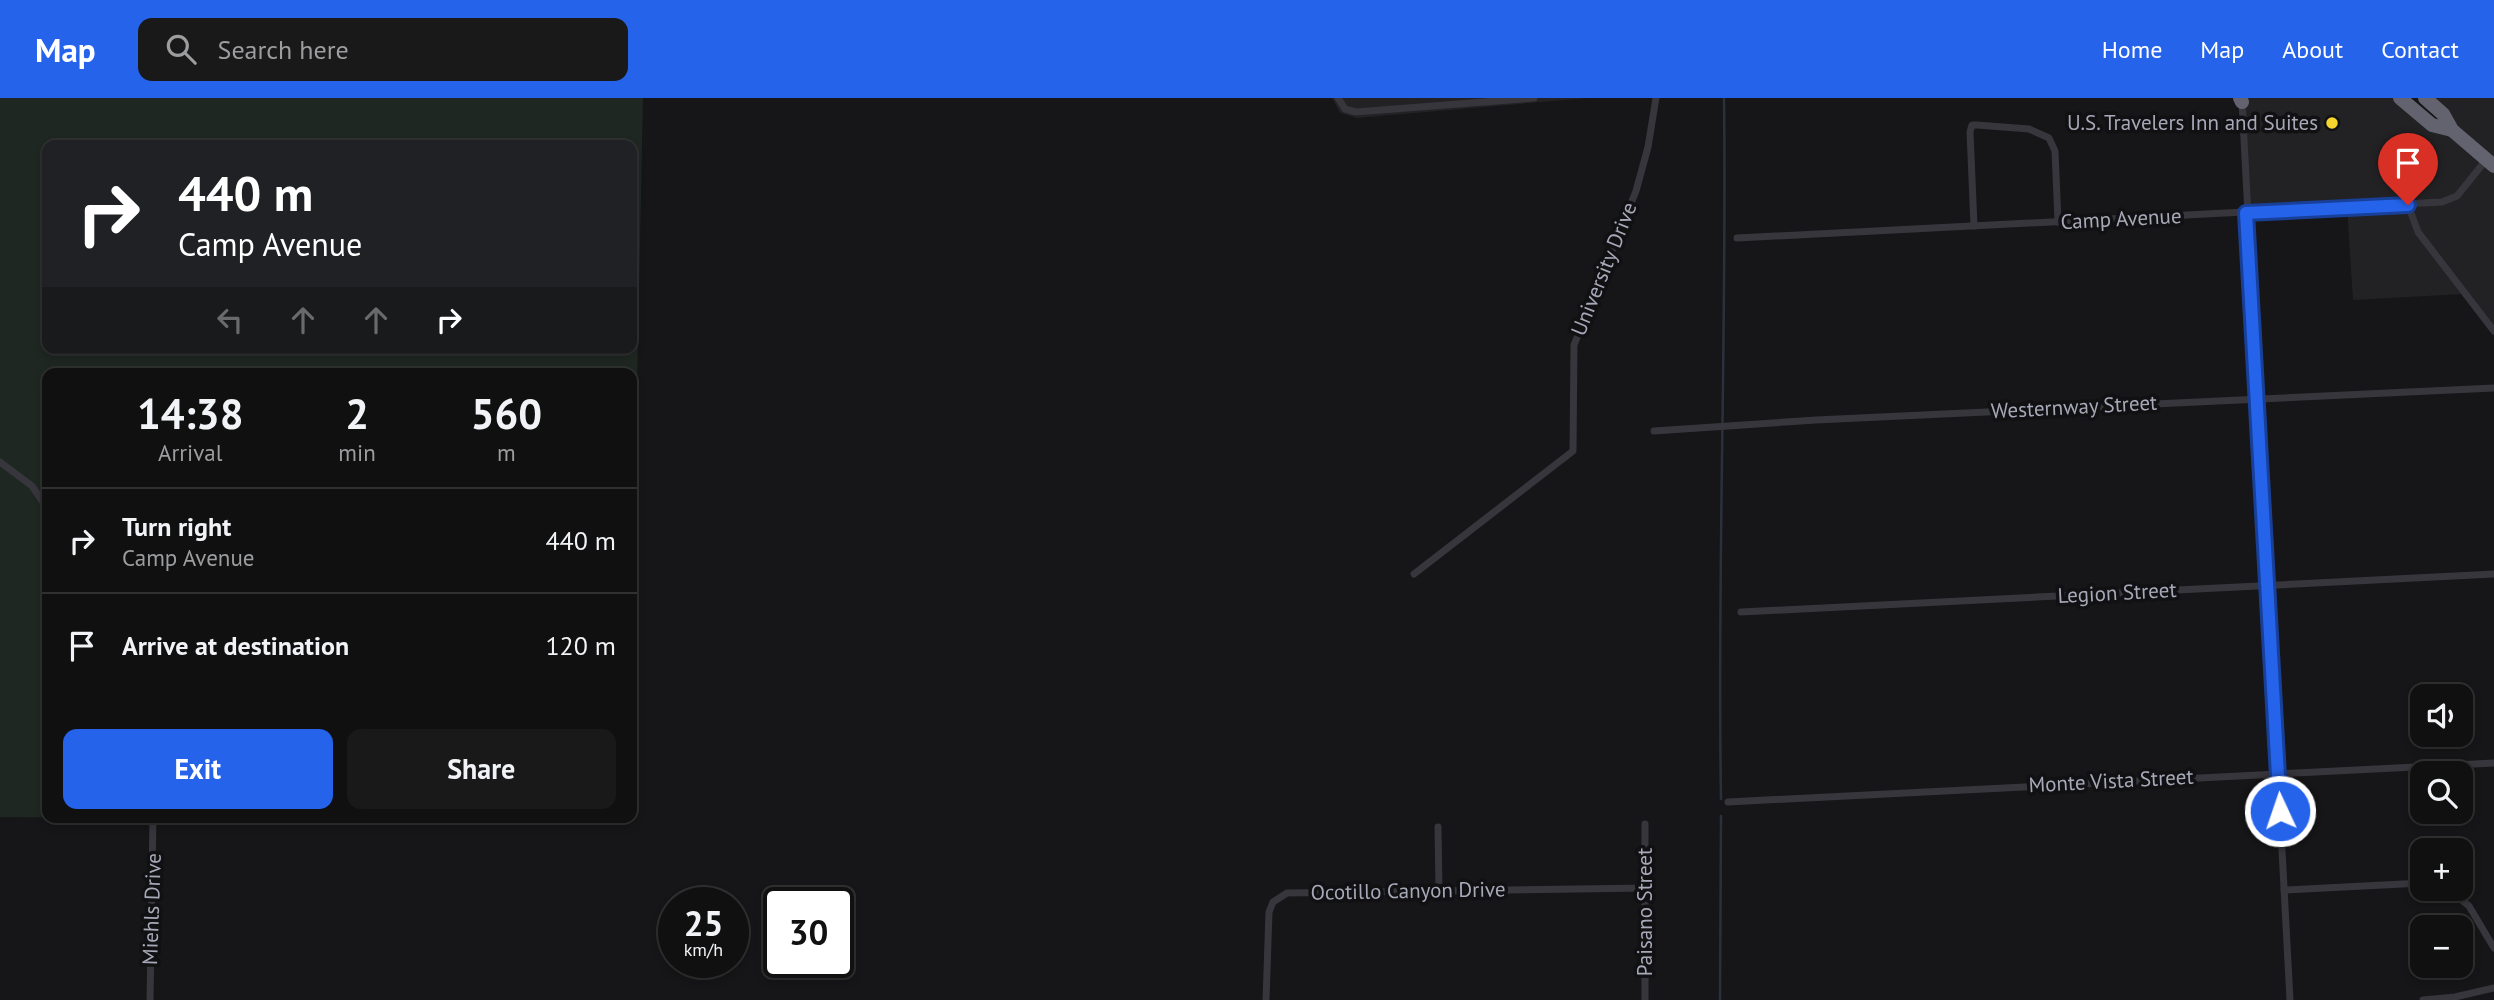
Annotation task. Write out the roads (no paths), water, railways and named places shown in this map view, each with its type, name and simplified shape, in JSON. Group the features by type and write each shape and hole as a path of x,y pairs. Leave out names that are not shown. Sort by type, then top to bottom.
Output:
{"highway":[{"path":"2400,98 2432,125 2452,131"},
{"path":"2425,98 2443,114 2452,131 2490,163"}],"street":[{"path":"1338,98 1345,109 1356,112 1534,98"},
{"name":"University Drive","path":"1413,574 1573,452 1574,345 1636,191 1648,147 1656,98"},
{"path":"2241,99 2290,1000"},
{"path":"1974,226 1970,132 1972,125 2029,130 2049,138 2055,151 2058,222"},
{"name":"Camp Avenue","path":"1737,238 2408,205 2451,200 2490,163"},
{"path":"2408,205 2418,232 2494,331"},
{"name":"Westernway Street","path":"1654,431 2256,398 2494,388"},
{"path":"0,462 32,486 42,501"},
{"name":"Legion Street","path":"1741,612 2494,574"},
{"name":"Monte Vista Street","path":"1728,802 2494,763"},
{"name":"Miehls Drive","path":"150,1000 153,823"},
{"name":"Paisano Street","path":"1645,824 1646,1000"},
{"path":"1438,827 1439,891"},
{"path":"2284,890 2410,884"},
{"name":"Ocotillo Canyon Drive","path":"1266,1000 1267,921 1271,906 1278,897 1292,893 1646,888"},
{"path":"2463,901 2469,906 2494,948"},
{"path":"2423,1000 2455,997 2494,988"}],"waterway":[{"path":"1721,799 1724,98"},
{"path":"1720,1000 1721,816"}],"place":[{"name":"U.S. Travelers Inn and Suites","path":"2332,123"}]}
